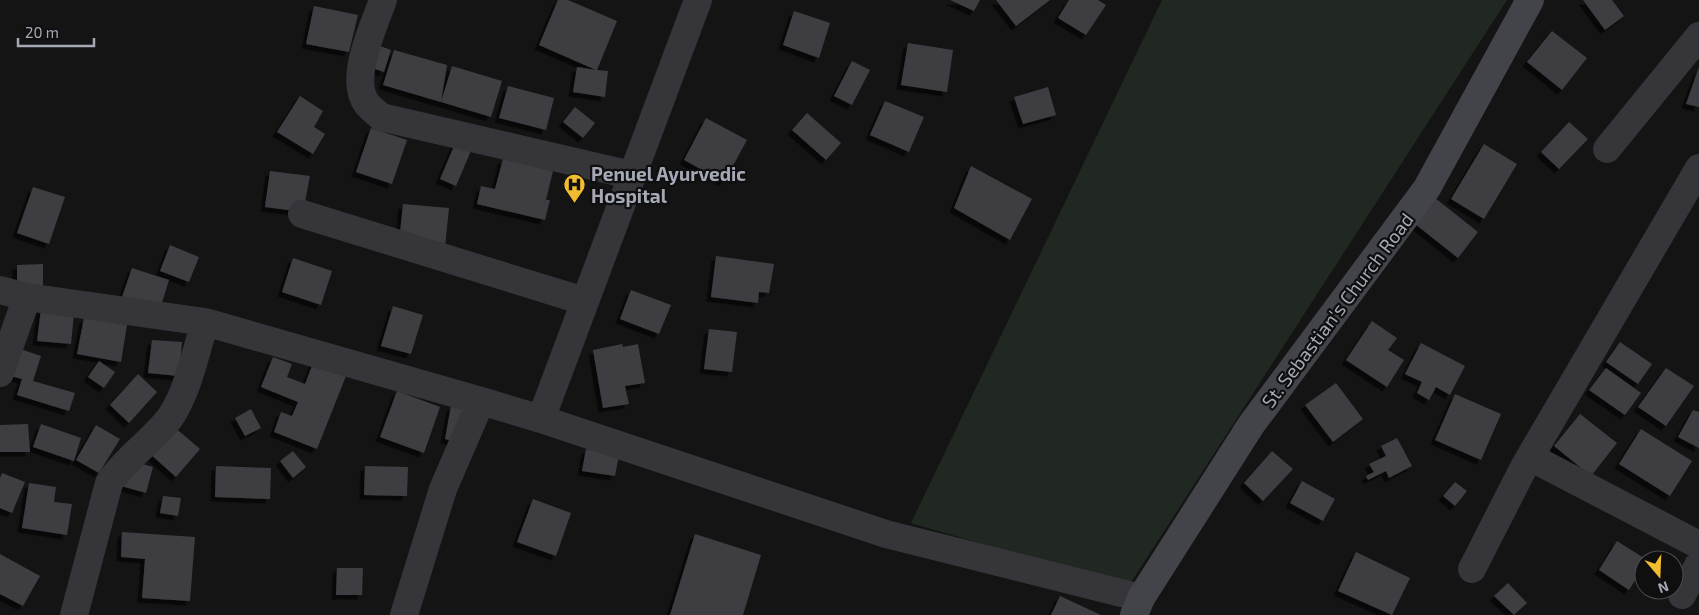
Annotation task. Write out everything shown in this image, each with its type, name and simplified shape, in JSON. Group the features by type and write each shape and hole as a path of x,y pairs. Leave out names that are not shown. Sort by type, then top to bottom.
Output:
{"street":[{"path":"383,0 361,61 360,82 366,103 381,117 631,175"},
{"path":"541,419 698,0"},
{"name":"St. Sebastian's Church Road","path":"1137,606 1251,425 1427,188 1530,0"},
{"path":"1607,150 1699,36"},
{"path":"1472,569 1530,457 1699,168"},
{"path":"302,214 584,301"},
{"path":"0,290 26,297 205,322 541,419 886,534 1137,606"},
{"path":"0,373 26,297"},
{"path":"74,615 109,483 120,466 152,439 170,417 182,390 205,322"},
{"path":"404,615 443,490 481,402"},
{"path":"1530,457 1699,545"},
{"path":"1684,591 1699,564"}],"shaded area":[{"path":"1162,0 1507,0 1128,587 911,523"}],"building":[{"path":"558,0 568,0 617,21 597,70 608,71 605,97 573,92 577,67 596,70 539,45"},
{"path":"950,0 980,0 974,11"},
{"path":"996,0 1050,0 1016,26"},
{"path":"1069,0 1098,0 1106,5 1086,35 1058,18"},
{"path":"1583,0 1612,0 1624,16 1605,30"},
{"path":"314,6 358,15 349,52 306,44"},
{"path":"794,11 830,23 819,58 783,45"},
{"path":"1552,31 1587,58 1562,90 1527,62"},
{"path":"908,43 953,50 947,92 901,85"},
{"path":"380,46 391,50 384,72 372,68"},
{"path":"394,50 447,65 441,102 383,85"},
{"path":"852,61 870,70 852,105 834,96"},
{"path":"452,66 502,81 491,117 441,102"},
{"path":"1699,67 1699,107 1686,104"},
{"path":"508,86 554,98 546,130 499,118"},
{"path":"1048,87 1056,115 1023,124 1014,97"},
{"path":"300,96 323,111 314,127 325,134 313,154 277,132"},
{"path":"885,101 924,117 909,152 870,135"},
{"path":"575,107 595,123 583,138 563,122"},
{"path":"807,113 841,143 826,160 792,130"},
{"path":"706,118 747,140 724,182 684,160"},
{"path":"1569,122 1588,139 1559,169 1541,152"},
{"path":"371,128 407,140 392,184 356,172"},
{"path":"457,139 473,146 456,186 440,179"},
{"path":"1484,144 1517,164 1484,219 1451,199"},
{"path":"503,159 553,171 546,200 550,200 545,220 477,204 481,186 495,189"},
{"path":"971,166 1032,199 1010,240 954,208"},
{"path":"270,171 310,176 303,212 265,207"},
{"path":"33,187 65,197 49,244 17,233"},
{"path":"1435,198 1478,232 1458,258 1415,224"},
{"path":"403,204 449,208 445,247 399,243"},
{"path":"170,245 199,257 189,282 160,271"},
{"path":"716,256 774,264 769,293 759,292 758,303 711,297"},
{"path":"293,258 332,271 321,305 282,292"},
{"path":"43,264 43,289 17,290 17,265"},
{"path":"132,268 169,280 160,309 122,297"},
{"path":"631,290 671,305 659,334 620,319"},
{"path":"393,306 423,315 411,354 381,346"},
{"path":"41,309 74,313 71,344 37,341"},
{"path":"84,318 127,325 121,362 77,354"},
{"path":"1372,321 1397,338 1388,350 1404,360 1387,387 1346,360"},
{"path":"709,329 737,332 732,372 704,369"},
{"path":"152,340 182,342 179,376 148,373"},
{"path":"1620,342 1652,364 1638,384 1606,362"},
{"path":"1421,343 1465,366 1450,395 1436,387 1429,400 1417,393 1422,382 1405,374"},
{"path":"622,344 623,347 638,344 645,383 625,386 629,404 603,408 593,350"},
{"path":"20,349 41,356 33,381 75,393 69,411 17,395 22,379 11,376"},
{"path":"273,357 292,364 287,377 305,384 315,358 348,371 317,449 274,432 281,412 292,416 298,402 261,387"},
{"path":"99,361 115,372 104,388 88,377"},
{"path":"1606,368 1641,393 1625,415 1589,390"},
{"path":"1666,368 1694,386 1666,426 1638,407"},
{"path":"138,374 157,392 129,423 110,405"},
{"path":"1336,383 1363,419 1333,442 1305,405"},
{"path":"397,391 440,407 424,453 380,437"},
{"path":"1455,394 1501,414 1481,460 1435,440"},
{"path":"451,406 464,408 458,442 445,439"},
{"path":"251,409 261,428 245,436 235,418"},
{"path":"1693,410 1699,412 1699,448 1678,437"},
{"path":"1580,414 1617,443 1591,476 1554,446"},
{"path":"28,424 30,452 0,452 0,425"},
{"path":"41,424 81,438 74,461 33,447"},
{"path":"96,425 120,439 99,473 76,460"},
{"path":"173,426 200,449 176,477 149,453"},
{"path":"1641,429 1692,461 1670,496 1619,464"},
{"path":"1397,438 1412,466 1389,478 1386,471 1368,480 1366,476 1374,472 1369,464 1386,456 1381,446"},
{"path":"586,449 619,455 615,476 582,471"},
{"path":"293,451 306,467 293,478 280,461"},
{"path":"1272,451 1293,469 1263,501 1244,483"},
{"path":"129,460 153,467 146,493 121,486"},
{"path":"216,466 271,468 270,499 215,497"},
{"path":"365,466 408,467 407,496 364,495"},
{"path":"2,473 25,482 12,513 0,508 0,478"},
{"path":"1302,481 1335,499 1323,521 1290,503"},
{"path":"1455,482 1467,491 1455,506 1443,496"},
{"path":"29,483 56,487 54,502 72,504 67,535 22,528"},
{"path":"163,496 181,498 178,516 160,513"},
{"path":"533,499 571,513 556,556 517,542"},
{"path":"122,532 195,537 190,601 142,598 145,559 121,557"},
{"path":"695,534 761,555 743,615 670,615"},
{"path":"1617,541 1634,552 1634,582 1629,590 1599,570"},
{"path":"1356,552 1410,578 1392,615 1338,591"},
{"path":"0,554 40,576 23,606 0,594"},
{"path":"337,568 363,568 362,595 336,595"},
{"path":"1508,583 1527,603 1514,615 1494,596"},
{"path":"1060,596 1101,615 1051,615"}],"place":[{"name":"Penuel Ayurvedic Hospital","path":"575,203"}]}
